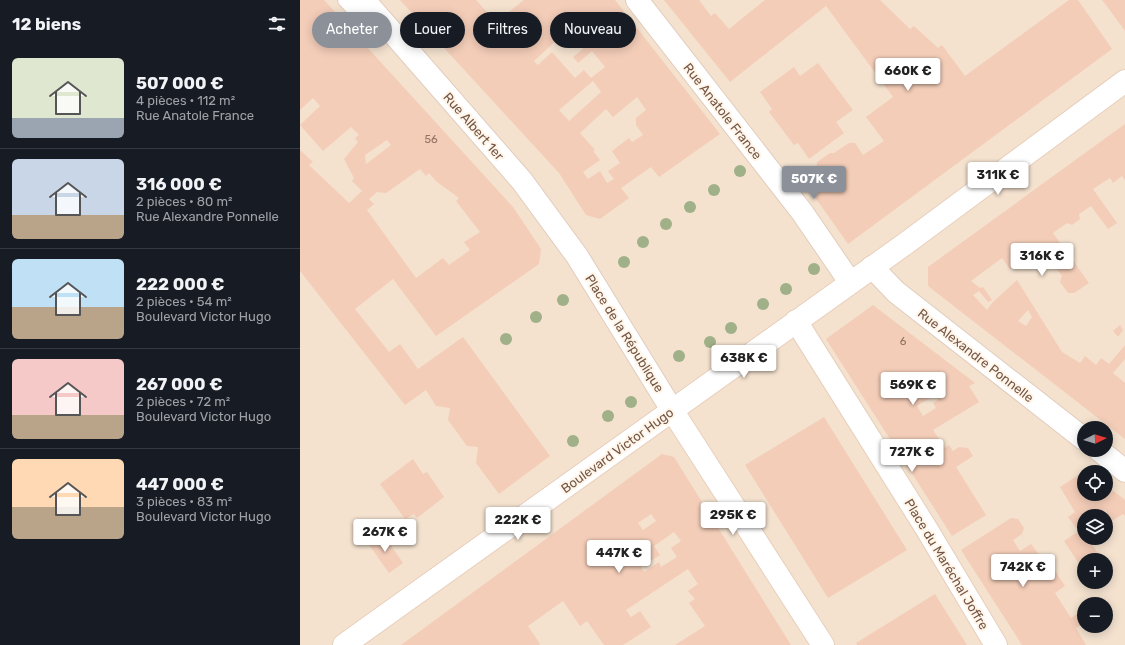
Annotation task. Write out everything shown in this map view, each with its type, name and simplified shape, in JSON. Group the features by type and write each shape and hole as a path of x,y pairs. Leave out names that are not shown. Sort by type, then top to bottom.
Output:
{"main road":[{"name":"Rue Albert 1er","path":"364,0 522,181 577,256"},
{"name":"Rue Anatole France","path":"637,0 802,212 850,282"},
{"name":"Boulevard Victor Hugo","path":"344,645 872,267 1125,81"},
{"name":"Place de la République","path":"577,256 672,410"},
{"name":"Rue Alexandre Ponnelle","path":"872,267 896,292 1077,434"},
{"name":"Place du Maréchal Joffre","path":"796,321 926,528 996,645"},
{"path":"672,410 822,645"},
{"path":"1107,457 1125,471"}],"lane":[{"path":"345,0 361,17 394,36"}],"shaded area":[{"path":"300,0 1125,0 1125,645 300,645"}],"building":[{"path":"300,0 324,0 335,12 312,12 312,48 368,48 513,207 541,249 539,264 436,336 393,279 355,309 389,352 400,344 418,369 463,337 550,456 499,494 476,463 478,447 467,446 448,420 450,408 436,406 426,390 405,405 300,271 300,150 313,162 309,165 349,203 362,191 352,181 354,178 344,159 358,142 355,138 359,135 351,127 323,151 300,125 320,106 313,98 300,110","holes":["387,140 391,145 366,164 365,155","420,169 426,176 429,173 437,182 459,198 456,201 480,232 464,242 470,250 449,265 443,258 416,278 367,210 374,204 369,199 377,192 386,193"]},
{"path":"400,0 476,0 487,12 473,12 473,48 542,48 542,12 509,12 524,0 615,0 624,12 550,12 550,46 534,61 538,65 552,52 575,78 584,70 591,78 605,67 592,51 578,63 573,57 582,48 636,48 636,27 720,134 659,177 651,167 621,188 629,198 600,219 586,215 559,173 444,48 465,48 465,12 411,12","holes":["593,81 601,92 569,121 559,110","637,97 646,110 636,118 636,125 643,135 632,142 629,138 612,151 620,163 608,171 614,179 607,183 600,171 588,179 583,172 600,160 593,151 595,150 580,133 606,109 613,117"]},
{"path":"664,0 699,0 711,16 715,13 729,29 765,0 880,0 910,29 914,26 938,48 942,45 965,76 1069,0 1078,0 1112,49 848,244 812,193 825,183 816,170 817,162 849,143 855,143 863,155 884,141 866,117 893,97 826,6 730,82"},
{"path":"1102,0 1125,0 1125,31 1106,5"},
{"path":"818,63 853,110 836,122 844,133 809,159 798,143 794,145 769,112 772,109 760,92 794,67 800,76"},
{"path":"1125,124 1125,180 1122,176 1113,183 1110,178 1093,189 1117,223 1108,229 1091,206 1079,214 1080,219 1072,225 1067,223 1053,233 1089,283 1074,293 1068,293 1060,282 1062,276 1044,252 1048,246 1046,243 1010,269 1002,258 971,281 980,288 983,287 992,300 988,302 979,291 973,295 987,310 993,302 1017,280 1062,352 1080,363 1085,356 1096,365 1101,358 1109,364 1125,345 1125,359 1113,373 1125,383 1125,439 1113,430 1113,421 1102,421 928,286 928,267","holes":["1028,310 1032,317 1026,326 1018,321"]},
{"path":"873,305 975,383 969,386 979,402 933,430 945,448 949,445 953,451 959,447 968,448 973,456 956,467 986,515 952,536 826,339","holes":["915,372 921,382 907,390 901,381","935,395 938,400 933,403 936,408 923,416 917,406"]},
{"path":"1120,325 1123,330 1118,337 1113,331"},
{"path":"824,417 907,550 828,598 745,465"},
{"path":"662,454 674,457 791,645 675,645 705,626 689,603 695,599 688,591 698,584 688,569 626,610 631,617 640,611 651,627 623,645 604,645 587,621 580,626 563,601 528,626 540,644 539,645 401,645","holes":["651,514 656,521 643,530 638,523","674,532 681,541 671,548 677,557 661,567 659,562 644,572 641,567 660,555 654,546"]},
{"path":"413,459 423,474 427,472 444,497 417,518 414,514 405,519 380,484"},
{"path":"1077,476 1077,501 1113,501 1113,491 1125,500 1125,516 1123,514 1113,520 1113,509 1077,509 1076,528 1068,517 1075,512 1060,487"},
{"path":"1011,518 1018,519 1024,528 1022,534 1013,540 1020,551 1031,544 1046,564 1035,572 1040,579 1055,571 1065,586 1055,593 1071,618 1077,614 1077,633 1079,633 1086,645 1022,645 961,550"},
{"path":"1077,532 1077,545 1092,545 1098,553 1077,553 1077,560 1064,541"},
{"path":"368,534 375,544 385,537 403,563 389,573 363,536"},
{"path":"935,594 967,645 857,645 856,643"}]}
